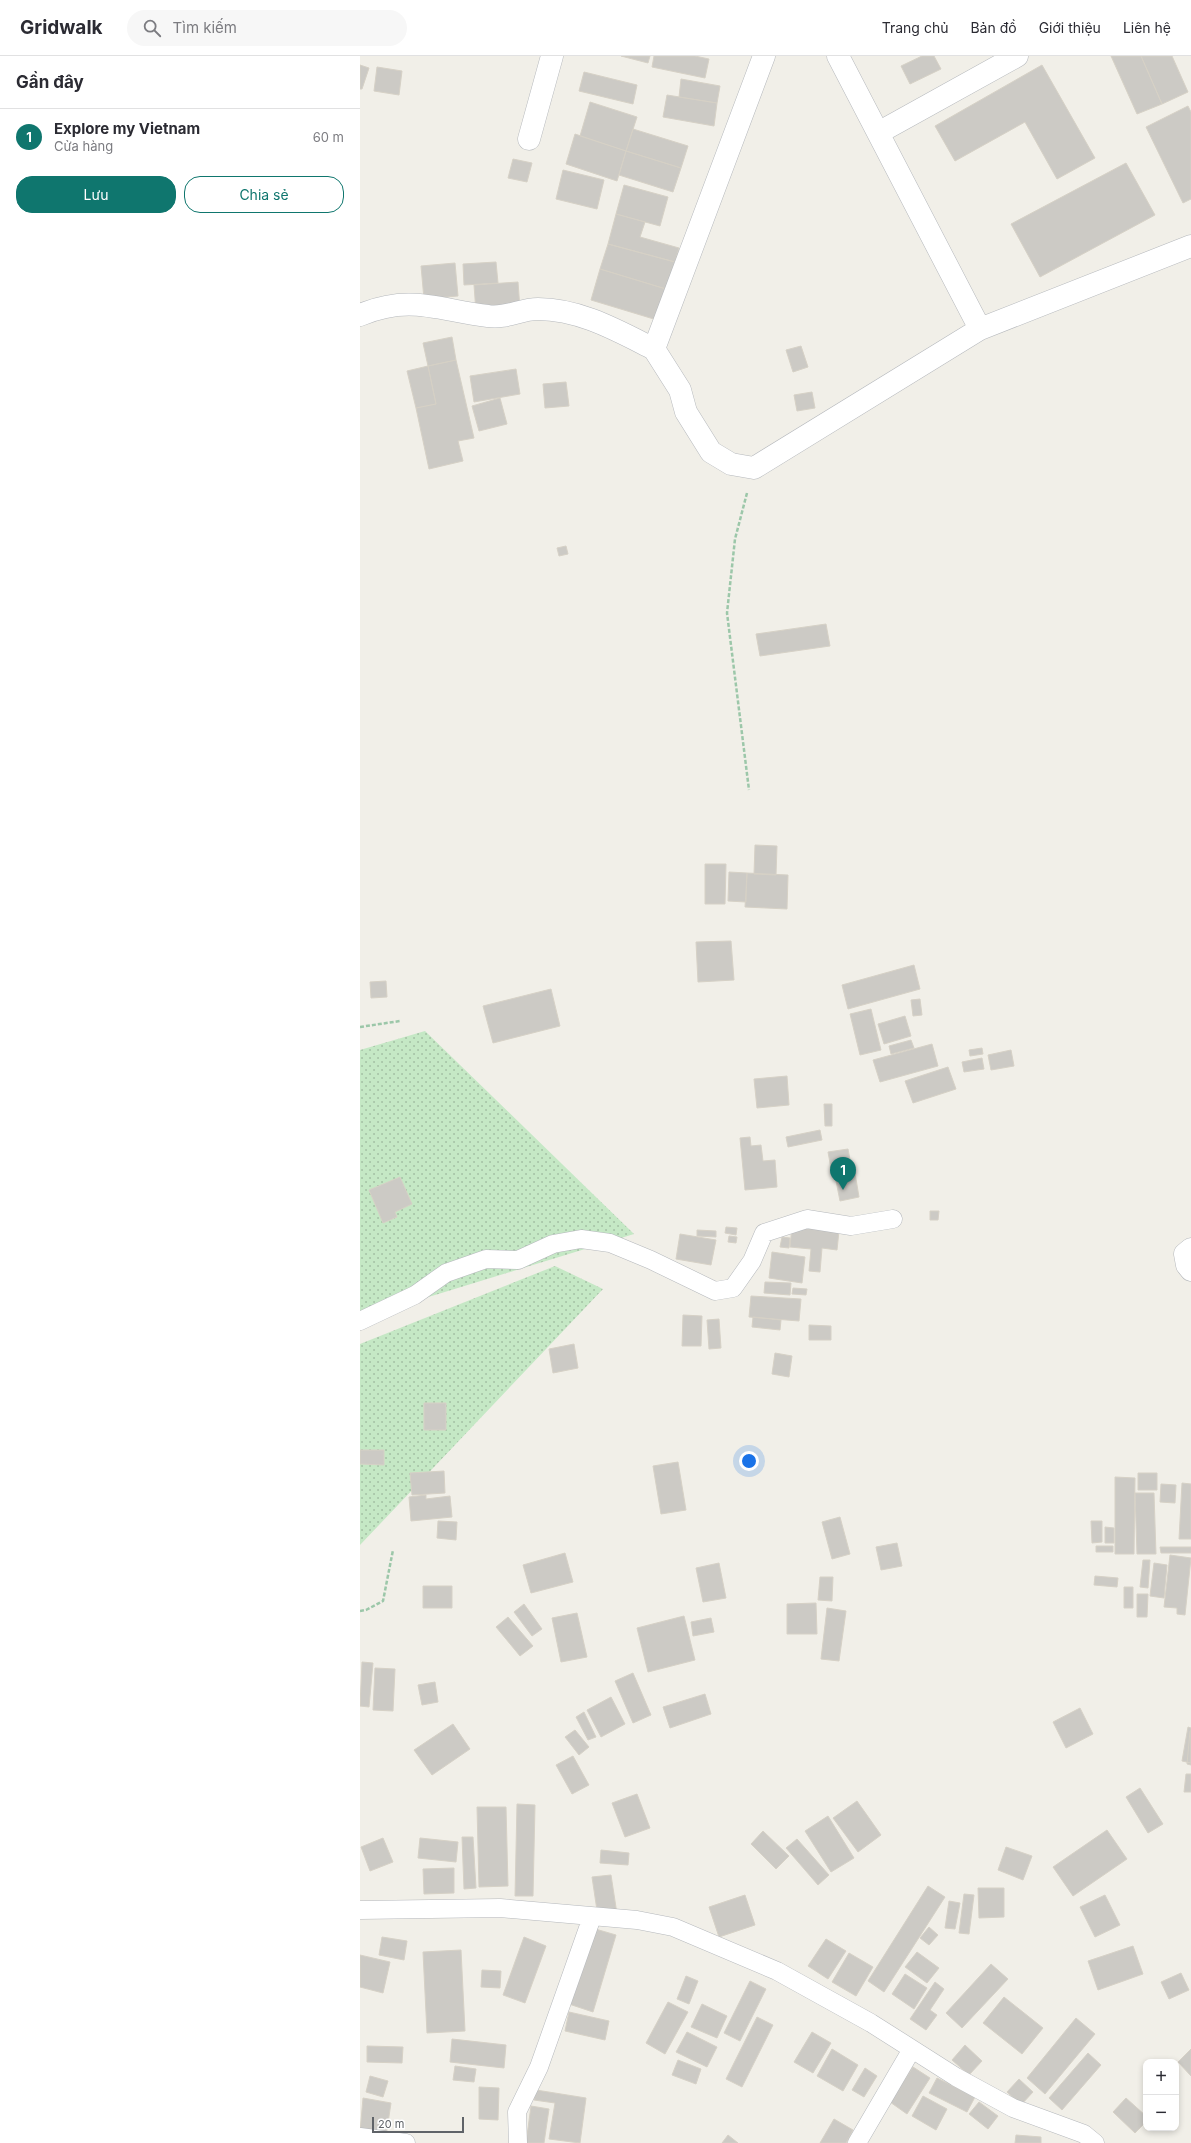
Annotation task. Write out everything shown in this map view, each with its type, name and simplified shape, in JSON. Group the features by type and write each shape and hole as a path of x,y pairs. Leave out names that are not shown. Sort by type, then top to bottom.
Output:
{"street":[{"path":"529,139 552,56"},
{"path":"654,349 764,56"},
{"path":"838,56 980,329"},
{"path":"878,133 1017,56"},
{"path":"360,315 390,305 407,303 499,318 531,309 551,309 596,321 654,349 680,390 686,412 712,452 731,464 754,468 980,329 1191,246"},
{"path":"1191,1249 1185,1254 1187,1265 1191,1270"}],"lane":[{"path":"360,1321 415,1295 446,1273 486,1259 518,1260 553,1244 581,1239 610,1243 651,1260 714,1291 733,1288 752,1261 764,1232 807,1219 850,1226 893,1219"},
{"path":"360,1910 500,1908 637,1920 673,1927 777,1971 871,2023 956,2077 1013,2108 1084,2134 1095,2143"},
{"path":"518,2143 517,2112 539,2067 592,1917"},
{"path":"857,2143 912,2049"},
{"path":"360,2137 406,2143"}],"path":[{"path":"749,790 727,613 735,539 754,468"},
{"path":"360,1027 400,1021"},
{"path":"360,1611 366,1610 382,1601 393,1550"}],"green space":[{"path":"425,1031 634,1234 360,1318 360,1050"},
{"path":"555,1266 603,1289 360,1545 360,1344"}],"building":[{"path":"621,56 650,56 648,63"},
{"path":"654,56 695,56 709,59 705,78 652,67"},
{"path":"922,56 934,56 941,69 910,84 901,66"},
{"path":"1111,56 1141,56 1162,104 1137,114"},
{"path":"1141,56 1172,56 1188,92 1162,104"},
{"path":"360,65 369,68 362,89 360,89"},
{"path":"1042,65 1095,158 1057,179 1025,122 955,161 935,126"},
{"path":"377,67 402,71 399,95 374,91"},
{"path":"584,72 637,85 633,104 579,91"},
{"path":"681,79 720,86 717,103 679,97"},
{"path":"667,95 717,103 714,126 663,117"},
{"path":"590,102 637,117 626,151 580,136"},
{"path":"1188,106 1191,112 1191,199 1183,203 1146,127"},
{"path":"633,129 688,146 681,168 626,151"},
{"path":"575,134 626,151 617,181 566,164"},
{"path":"626,151 681,168 673,192 619,175"},
{"path":"513,159 532,163 527,182 508,178"},
{"path":"1126,163 1155,215 1040,277 1011,224"},
{"path":"563,170 604,180 597,209 556,199"},
{"path":"624,185 668,197 660,226 616,214"},
{"path":"616,214 645,222 640,237 679,248 675,262 608,244"},
{"path":"608,244 675,262 666,289 600,269"},
{"path":"496,262 498,283 464,285 463,264"},
{"path":"455,263 458,296 424,299 421,266"},
{"path":"600,269 666,289 657,320 591,300"},
{"path":"518,282 520,309 476,312 474,285"},
{"path":"452,337 456,360 428,366 423,343"},
{"path":"801,346 808,367 793,372 786,350"},
{"path":"456,360 474,438 458,441 463,461 429,469 416,408 436,404 428,366"},
{"path":"428,366 436,404 416,408 407,371"},
{"path":"516,369 520,394 474,402 470,376"},
{"path":"566,382 569,406 545,408 543,384"},
{"path":"812,392 815,408 797,411 794,395"},
{"path":"500,398 507,424 479,431 472,406"},
{"path":"566,546 568,554 559,556 557,548"},
{"path":"826,624 830,646 760,656 756,634"},
{"path":"755,845 777,846 776,875 754,874"},
{"path":"705,864 726,864 725,904 705,904"},
{"path":"729,872 747,873 746,902 728,901"},
{"path":"747,873 788,875 787,909 745,907"},
{"path":"731,941 734,980 698,982 696,942"},
{"path":"914,965 920,989 848,1009 842,985"},
{"path":"386,981 387,997 371,998 370,982"},
{"path":"551,989 560,1026 493,1043 483,1006"},
{"path":"920,999 922,1015 913,1016 911,1000"},
{"path":"871,1009 881,1050 860,1055 850,1014"},
{"path":"905,1016 911,1036 884,1044 878,1024"},
{"path":"911,1040 914,1048 891,1054 889,1046"},
{"path":"932,1044 938,1066 880,1082 873,1060"},
{"path":"982,1048 983,1054 970,1056 969,1050"},
{"path":"1011,1050 1014,1066 991,1070 988,1055"},
{"path":"982,1058 984,1069 964,1072 962,1062"},
{"path":"948,1067 956,1089 913,1103 905,1081"},
{"path":"787,1076 789,1105 757,1108 754,1079"},
{"path":"824,1104 832,1104 832,1126 825,1126"},
{"path":"820,1130 822,1140 788,1147 786,1137"},
{"path":"750,1137 751,1146 761,1145 763,1161 775,1160 777,1187 745,1190 740,1138"},
{"path":"848,1149 852,1170 832,1174 828,1152"},
{"path":"855,1173 859,1197 840,1201 835,1176"},
{"path":"400,1177 412,1204 395,1212 397,1217 383,1223 369,1190"},
{"path":"930,1211 939,1211 938,1220 930,1220"},
{"path":"792,1226 839,1231 837,1250 822,1248 820,1272 809,1271 811,1249 790,1247"},
{"path":"726,1227 737,1228 736,1235 725,1233"},
{"path":"697,1230 716,1231 716,1237 697,1236"},
{"path":"680,1234 716,1240 711,1265 676,1259"},
{"path":"729,1236 737,1237 736,1243 728,1242"},
{"path":"782,1237 790,1238 789,1248 780,1247"},
{"path":"772,1252 805,1257 802,1283 769,1278"},
{"path":"765,1282 791,1283 790,1295 764,1293"},
{"path":"793,1288 807,1289 806,1295 792,1294"},
{"path":"751,1296 801,1299 799,1321 749,1317"},
{"path":"683,1315 702,1316 701,1346 682,1346"},
{"path":"753,1317 781,1320 780,1330 752,1327"},
{"path":"719,1319 721,1348 709,1349 707,1320"},
{"path":"809,1325 831,1326 831,1340 809,1340"},
{"path":"574,1344 578,1368 553,1373 549,1349"},
{"path":"775,1353 792,1356 789,1377 772,1374"},
{"path":"424,1403 446,1403 446,1430 424,1430"},
{"path":"360,1450 384,1450 384,1465 360,1464"},
{"path":"678,1462 686,1510 661,1514 653,1466"},
{"path":"444,1471 445,1493 412,1495 410,1473"},
{"path":"1138,1473 1157,1473 1157,1490 1138,1490"},
{"path":"1115,1477 1135,1478 1134,1554 1115,1554"},
{"path":"1182,1483 1191,1484 1191,1539 1179,1539"},
{"path":"1161,1484 1176,1485 1175,1503 1160,1502"},
{"path":"1135,1493 1154,1493 1156,1554 1137,1554"},
{"path":"426,1495 426,1499 450,1496 452,1517 411,1521 409,1497"},
{"path":"840,1517 850,1554 832,1559 822,1522"},
{"path":"438,1521 457,1522 456,1540 437,1538"},
{"path":"1091,1521 1102,1521 1102,1542 1092,1543"},
{"path":"1105,1527 1114,1528 1114,1543 1105,1543"},
{"path":"897,1543 902,1566 881,1570 876,1547"},
{"path":"1096,1546 1113,1546 1113,1552 1096,1552"},
{"path":"1160,1547 1191,1547 1191,1553 1161,1553"},
{"path":"565,1553 573,1582 531,1593 523,1565"},
{"path":"1170,1555 1191,1558 1185,1615 1177,1614 1177,1608 1164,1607"},
{"path":"1143,1560 1150,1560 1148,1588 1140,1587"},
{"path":"719,1563 726,1598 703,1602 696,1568"},
{"path":"1154,1563 1167,1565 1164,1598 1150,1596"},
{"path":"1095,1576 1118,1578 1117,1587 1094,1585"},
{"path":"820,1577 833,1577 832,1601 818,1600"},
{"path":"423,1586 452,1586 452,1608 423,1608"},
{"path":"1124,1587 1133,1587 1133,1608 1124,1608"},
{"path":"1137,1594 1148,1594 1147,1617 1137,1617"},
{"path":"816,1603 817,1634 787,1634 787,1604"},
{"path":"524,1604 542,1629 532,1636 514,1612"},
{"path":"827,1608 846,1611 839,1661 821,1659"},
{"path":"577,1613 587,1657 561,1662 552,1618"},
{"path":"684,1616 695,1660 648,1672 637,1628"},
{"path":"508,1617 533,1646 520,1656 496,1627"},
{"path":"711,1618 714,1632 693,1636 691,1622"},
{"path":"362,1662 373,1663 369,1707 360,1706"},
{"path":"375,1668 395,1669 393,1711 373,1710"},
{"path":"633,1673 651,1715 633,1723 615,1681"},
{"path":"435,1682 438,1702 422,1705 418,1685"},
{"path":"705,1694 711,1714 670,1728 663,1707"},
{"path":"611,1697 625,1724 601,1737 587,1710"},
{"path":"1080,1708 1093,1734 1066,1748 1053,1722"},
{"path":"584,1712 596,1737 588,1740 576,1717"},
{"path":"453,1724 470,1749 432,1775 414,1750"},
{"path":"1188,1727 1191,1728 1191,1763 1182,1761"},
{"path":"575,1730 589,1747 579,1755 565,1737"},
{"path":"1191,1731 1191,1765 1187,1764"},
{"path":"573,1756 589,1785 572,1794 556,1765"},
{"path":"1186,1774 1191,1774 1191,1792 1184,1792"},
{"path":"1140,1788 1163,1824 1148,1833 1126,1797"},
{"path":"637,1794 650,1828 625,1837 612,1803"},
{"path":"857,1801 881,1835 858,1852 833,1818"},
{"path":"517,1804 535,1805 533,1896 515,1896"},
{"path":"477,1807 506,1807 508,1886 479,1887"},
{"path":"828,1816 854,1858 831,1872 805,1831"},
{"path":"1107,1830 1127,1859 1073,1896 1053,1867"},
{"path":"763,1831 789,1856 776,1869 751,1844"},
{"path":"462,1837 473,1837 476,1888 464,1889"},
{"path":"383,1838 393,1862 370,1871 361,1847"},
{"path":"420,1838 458,1842 456,1862 418,1858"},
{"path":"797,1839 829,1875 818,1885 786,1848"},
{"path":"1006,1847 1032,1856 1023,1880 998,1870"},
{"path":"601,1850 629,1853 628,1865 600,1863"},
{"path":"454,1868 454,1893 424,1894 423,1869"},
{"path":"611,1875 617,1914 598,1917 592,1877"},
{"path":"928,1886 945,1897 884,1992 868,1981"},
{"path":"978,1888 1004,1888 1004,1917 979,1918"},
{"path":"964,1894 974,1895 969,1934 959,1933"},
{"path":"745,1895 755,1925 719,1937 709,1907"},
{"path":"1105,1895 1120,1925 1095,1937 1080,1907"},
{"path":"949,1901 960,1903 955,1929 945,1928"},
{"path":"929,1927 938,1935 929,1945 920,1938"},
{"path":"592,1928 616,1935 593,2012 569,2004"},
{"path":"382,1937 407,1941 404,1960 379,1955"},
{"path":"524,1937 546,1946 525,2003 503,1995"},
{"path":"826,1939 846,1951 828,1979 808,1966"},
{"path":"1133,1946 1143,1974 1098,1990 1088,1961"},
{"path":"461,1950 465,2031 427,2033 423,1952"},
{"path":"917,1952 939,1968 927,1983 905,1967"},
{"path":"849,1953 873,1967 856,1996 832,1982"},
{"path":"360,1955 390,1962 383,1993 360,1987"},
{"path":"991,1964 1008,1979 962,2028 946,2013"},
{"path":"482,1970 501,1971 500,1988 481,1987"},
{"path":"1181,1973 1189,1990 1169,1999 1161,1982"},
{"path":"905,1974 927,1988 914,2009 892,1994"},
{"path":"686,1976 698,1981 689,2004 677,1999"},
{"path":"750,1981 766,1989 740,2041 724,2033"},
{"path":"935,1982 944,1989 930,2010 937,2015 926,2030 910,2019"},
{"path":"1004,1997 1043,2028 1022,2054 983,2023"},
{"path":"668,2002 688,2012 665,2054 646,2043"},
{"path":"702,2004 727,2016 717,2038 691,2027"},
{"path":"569,2012 609,2021 605,2040 565,2031"},
{"path":"757,2017 773,2025 742,2087 726,2079"},
{"path":"1076,2018 1095,2034 1045,2094 1027,2078"},
{"path":"687,2032 717,2047 707,2067 676,2052"},
{"path":"812,2032 831,2043 813,2073 794,2062"},
{"path":"452,2039 506,2045 504,2068 450,2062"},
{"path":"965,2045 982,2061 969,2075 952,2060"},
{"path":"367,2046 403,2047 402,2063 367,2062"},
{"path":"832,2049 858,2065 843,2091 817,2076"},
{"path":"1191,2049 1191,2076 1179,2063 1179,2061"},
{"path":"1088,2053 1101,2065 1062,2110 1049,2098"},
{"path":"678,2060 701,2069 696,2084 672,2075"},
{"path":"455,2066 476,2069 474,2082 453,2080"},
{"path":"913,2067 930,2078 907,2114 890,2102"},
{"path":"865,2068 877,2076 864,2097 852,2090"},
{"path":"370,2076 388,2081 383,2097 366,2092"},
{"path":"937,2078 975,2097 967,2112 929,2093"},
{"path":"1019,2079 1033,2092 1021,2105 1007,2092"},
{"path":"479,2087 499,2088 498,2120 479,2119"},
{"path":"536,2090 586,2098 580,2143 549,2139 555,2103 534,2100"},
{"path":"923,2096 947,2109 936,2130 912,2116"},
{"path":"363,2098 391,2103 386,2136 360,2132"},
{"path":"1126,2098 1143,2113 1143,2125 1135,2133 1113,2112"},
{"path":"979,2102 998,2116 988,2129 969,2114"},
{"path":"531,2106 549,2109 544,2143 526,2143"},
{"path":"834,2119 853,2130 846,2143 820,2143"},
{"path":"728,2135 738,2143 722,2143"},
{"path":"1016,2135 1041,2137 1041,2143 1015,2143"}],"place":[{"name":"Explore my Vietnam","path":"843,1190"}]}
